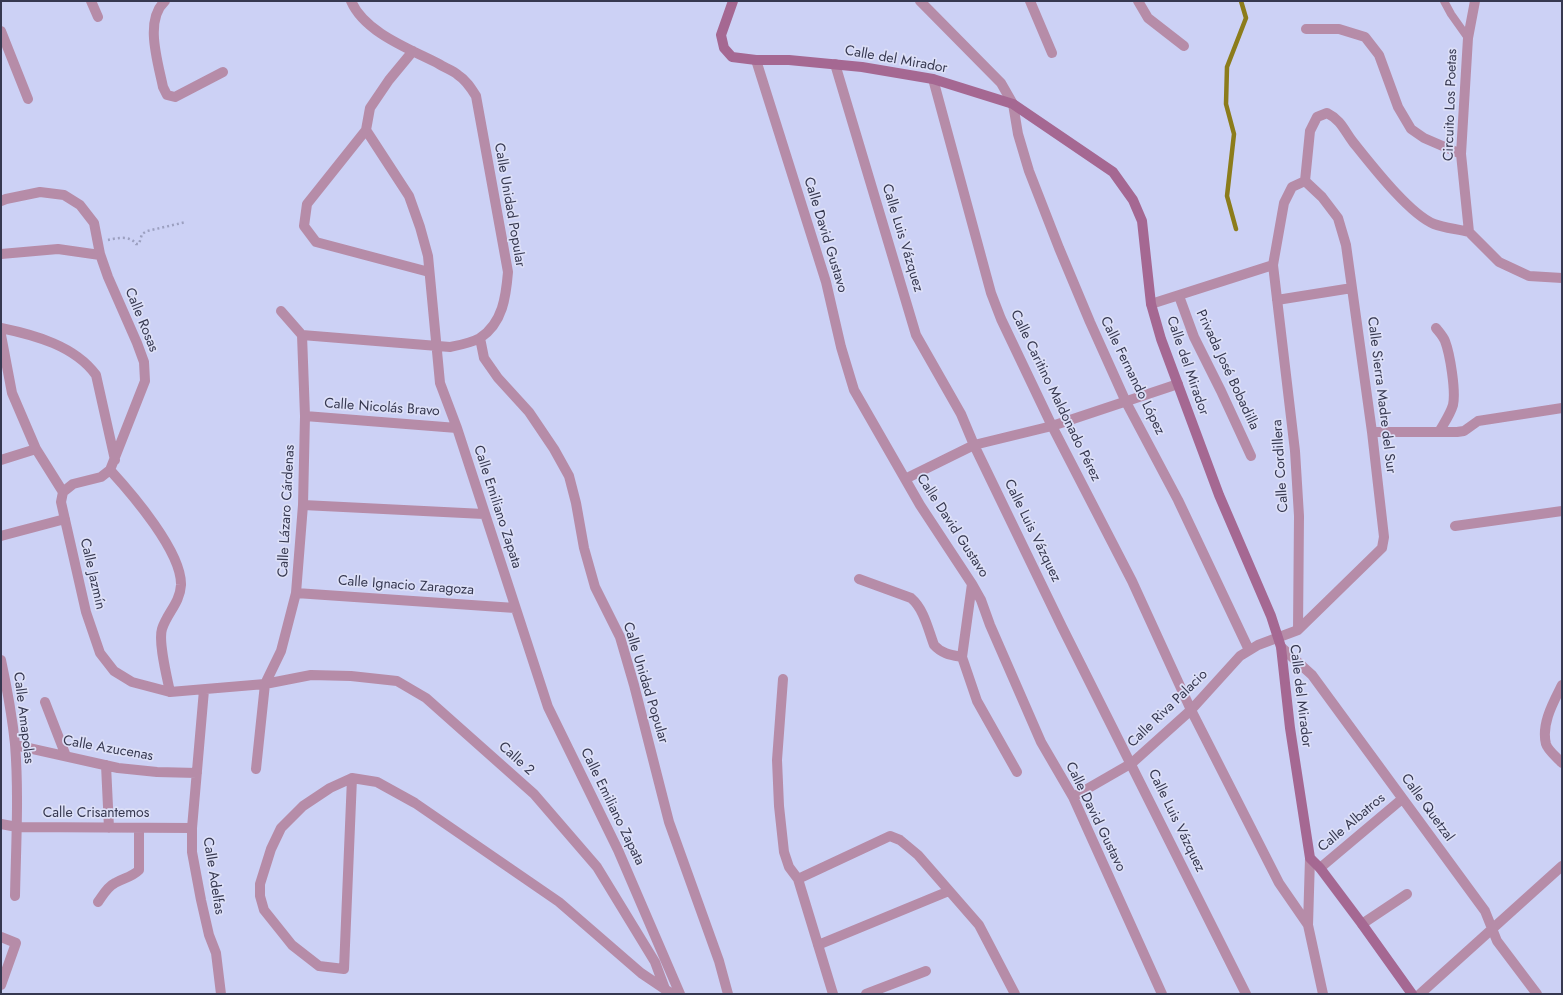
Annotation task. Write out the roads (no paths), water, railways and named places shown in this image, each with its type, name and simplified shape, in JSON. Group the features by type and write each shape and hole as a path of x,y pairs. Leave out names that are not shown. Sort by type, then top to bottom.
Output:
{"street":[{"path":"92,1 98,17"},
{"path":"165,1 161,5 155,19 153,33 163,87 167,95 175,97 223,72"},
{"name":"Calle Unidad Popular","path":"351,1 355,9 366,22 380,34 458,74 476,96 508,272 503,310 490,329 480,338 484,358 498,378 529,412 554,449 569,476 576,503 584,548 593,579 620,637 634,685 669,822 719,961 728,994"},
{"path":"920,1 1001,83 1013,104"},
{"path":"1030,1 1052,52"},
{"path":"1138,1 1148,18 1184,46"},
{"name":"Circuito Los Poetas","path":"1470,232 1461,154 1468,38 1475,1"},
{"name":"Calle del Mirador","path":"731,2 721,35 724,48 732,57 756,60 789,60 835,64 933,79 1013,104 1113,172 1133,200 1142,221 1152,304 1161,339 1219,495 1271,616 1280,642 1290,728 1310,858"},
{"path":"1306,29 1339,29 1365,37 1379,54 1398,107 1411,129 1424,138 1461,154"},
{"path":"1,32 28,99"},
{"path":"414,51 388,80 370,108 366,130 307,204 304,226 316,242 429,272"},
{"name":"Calle David Gustavo","path":"756,60 826,282 841,347 854,390 920,505 981,600 990,625 1041,742 1073,797 1162,994"},
{"name":"Calle Luis Vázquez","path":"835,64 916,335 961,414 974,445 1062,627 1132,763 1149,801 1246,994"},
{"name":"Calle Caritino Maldonado Pérez","path":"933,79 991,293 1001,319 1052,426 1132,581 1191,710 1279,883 1308,925"},
{"name":"Calle Fernando López","path":"1013,104 1018,134 1027,164 1058,248 1126,402 1178,500 1249,650"},
{"path":"1305,182 1310,131 1317,117 1327,113 1336,118 1352,141 1378,172 1420,216 1434,224 1470,232 1499,262 1529,276 1562,278"},
{"name":"Calle Emiliano Zapata","path":"366,130 409,196 420,227 428,256 440,382 457,428 548,707 618,850 680,994"},
{"name":"Calle Sierra Madre del Sur","path":"1298,630 1382,548 1384,537 1372,432 1346,245 1338,218 1322,197 1305,182"},
{"name":"Calle Cordillera","path":"1298,630 1299,516 1295,451 1273,265 1284,203 1292,187 1305,182"},
{"name":"Calle Rosas","path":"4,200 40,192 64,195 80,205 94,223 100,255 144,362 145,381 110,470"},
{"path":"1,254 58,249 100,255"},
{"path":"1152,304 1273,265"},
{"path":"1277,300 1352,288"},
{"name":"Privada José Bobadilla","path":"1179,296 1194,338 1221,391 1251,456"},
{"path":"281,311 302,334 450,347 466,344 480,338"},
{"path":"1,328 30,334 70,351 89,366 96,375 115,460"},
{"path":"1436,328 1444,341 1449,354 1454,390 1453,404 1450,413 1439,432"},
{"name":"Calle Lázaro Cárdenas","path":"256,769 265,684 281,651 296,593 303,505 305,416 302,334"},
{"path":"1,335 12,393 36,449 63,492 73,484 101,477 110,470 130,492 166,542 178,565 181,585 177,603 162,630 161,641 170,692"},
{"path":"905,479 974,445 1052,426 1178,384"},
{"path":"1372,432 1464,431 1478,421 1562,408"},
{"name":"Calle Nicolás Bravo","path":"305,416 457,428"},
{"path":"1,460 36,449"},
{"name":"Calle Jazmín","path":"63,492 61,502 86,612 100,652 114,670 132,682 170,692 265,684"},
{"path":"303,505 484,514"},
{"path":"1455,526 1562,511"},
{"path":"1,536 65,519"},
{"path":"858,579 911,598 917,603 934,645 938,650 962,657"},
{"path":"972,584 962,657 977,701 1017,772"},
{"name":"Calle Ignacio Zaragoza","path":"296,593 515,608"},
{"path":"1280,642 1298,630"},
{"name":"Calle Riva Palacio","path":"1073,797 1132,763 1191,710 1240,656 1258,645 1280,642"},
{"name":"Calle Quetzal","path":"1280,642 1312,675 1485,911 1490,919 1497,941 1537,994"},
{"name":"Calle Amapolas","path":"1,660 9,697 15,745 17,827 15,896"},
{"name":"Calle 2","path":"265,684 311,675 351,676 396,681 426,698 534,794 597,868 655,962 668,992"},
{"path":"783,679 777,760 779,806 784,852 789,867 798,879 833,994"},
{"path":"1562,686 1551,707 1546,728 1546,745 1562,763"},
{"name":"Calle Adelfas","path":"204,690 196,773 192,828 192,852 209,935 216,953 221,994"},
{"path":"45,702 66,756"},
{"name":"Calle Azucenas","path":"15,745 118,768 157,772 196,773"},
{"path":"106,765 109,828"},
{"path":"352,778 344,969 319,966 292,944 264,910 260,896 260,884 271,849 281,828 303,806 330,788 352,778 377,782 415,804 559,902 641,973 668,992"},
{"name":"Calle Albatros","path":"1320,868 1402,798"},
{"name":"Calle Crisantemos","path":"1,824 17,827 192,828"},
{"path":"98,902 107,888 116,882 135,874 139,870 139,828"},
{"path":"798,879 890,836 900,840 918,856 979,925 1015,994"},
{"path":"1310,858 1320,868 1412,994"},
{"path":"1310,858 1308,925 1323,994"},
{"path":"1420,994 1562,866"},
{"path":"818,945 949,891"},
{"path":"1362,924 1408,894"},
{"path":"1,937 16,943 1,984"},
{"path":"866,994 926,971"}],"lane":[{"path":"1444,1 1451,14 1468,38"}],"waterway":[{"path":"1236,229 1227,196 1234,134 1226,104 1227,67 1246,18 1241,1"}]}
